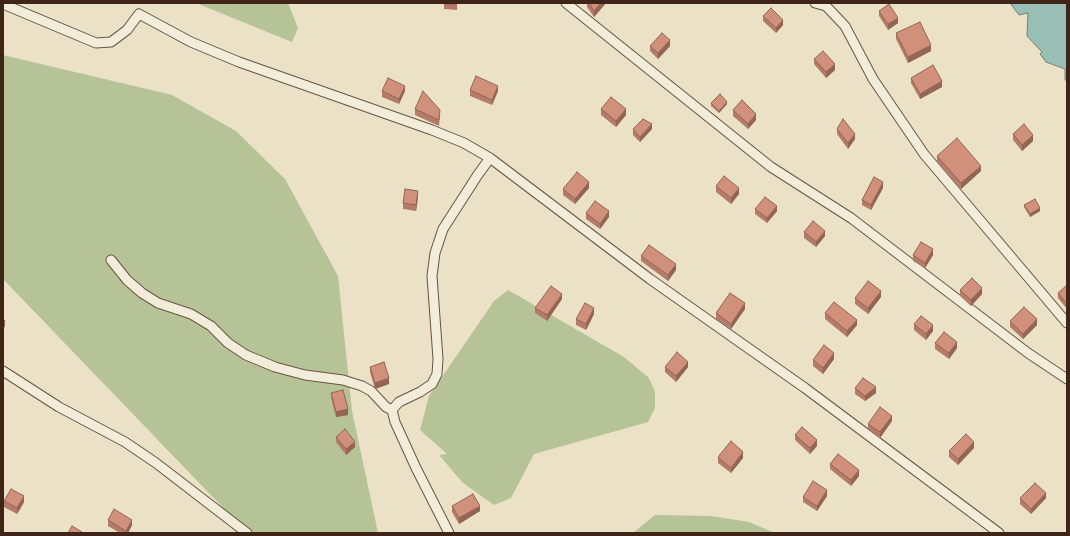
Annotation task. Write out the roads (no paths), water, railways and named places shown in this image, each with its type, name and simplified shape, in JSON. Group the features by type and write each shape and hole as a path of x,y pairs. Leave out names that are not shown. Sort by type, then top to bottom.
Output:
{"street":[{"path":"566,3 771,167 851,218 1028,353 1067,379"},
{"path":"815,3 827,5 845,26 873,80 924,154 1067,323"},
{"path":"3,4 96,43 111,42 127,30 139,14 191,42 239,62 432,130 464,143 490,158 650,280 805,388 999,533"},
{"path":"392,410 399,402 420,392 432,384 437,374 438,359 432,276 435,253 443,229 490,158"},
{"path":"111,260 142,294 158,303 191,314 211,326 228,343 246,355 275,367 305,375 343,380 362,386 371,391 392,410 395,422 416,468 449,533"},
{"path":"3,371 59,407 125,442 156,463 247,533"}],"water":[{"path":"1010,3 1067,3 1067,81 1065,80 1065,69 1046,62 1040,54 1042,52 1027,36 1028,13 1019,15"}]}
